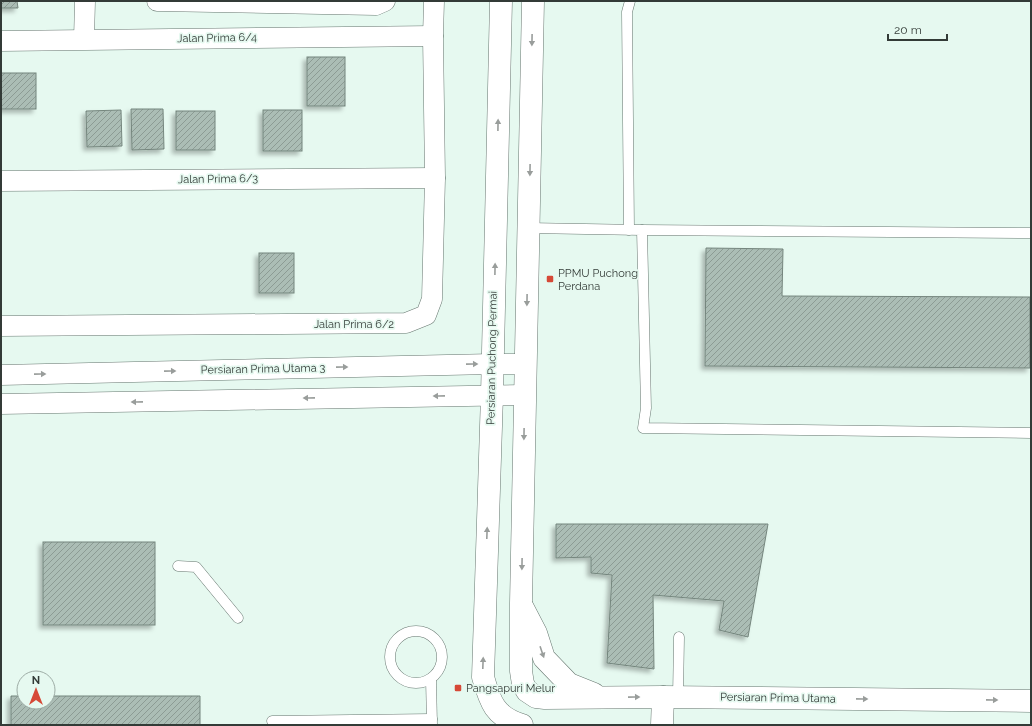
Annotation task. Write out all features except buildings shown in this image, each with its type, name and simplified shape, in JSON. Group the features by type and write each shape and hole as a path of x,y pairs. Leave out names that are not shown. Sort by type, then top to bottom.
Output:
{"main road":[{"name":"Persiaran Puchong Permai","path":"498,713 489,697 483,677 492,395 501,1"},
{"path":"522,725 513,722 498,713 527,691 523,684 521,671 521,603 533,1"},
{"path":"521,603 536,633 544,658 569,684 603,698"},
{"name":"Persiaran Prima Utama","path":"527,691 536,697 545,698 670,697 1031,701"},
{"path":"662,725 670,697"}],"street":[{"path":"84,39 85,1"},
{"path":"157,1 376,5 385,1"},
{"name":"Jalan Prima 6/2","path":"1,326 406,323 426,315 432,299 435,178 434,1"},
{"name":"Jalan Prima 6/4","path":"1,41 433,36"},
{"name":"Jalan Prima 6/3","path":"1,181 435,178"},
{"name":"Persiaran Prima Utama 3","path":"1,375 526,364"},
{"path":"2,405 525,395"}],"lane":[{"path":"629,230 628,12 630,1"},
{"path":"528,228 1031,233"},
{"path":"642,230 646,408 643,428 1031,433"},
{"path":"178,566 196,567 238,618"},
{"path":"406,632 423,632 430,635 441,649 441,665 437,673 431,678 423,682 405,682 392,670 389,661 390,652 393,644 406,632"},
{"path":"670,697 679,637"},
{"path":"272,721 432,722 431,678"}],"place":[{"name":"PPMU Puchong Perdana","path":"550,279"},
{"name":"Pangsapuri Melur","path":"458,688"}]}
